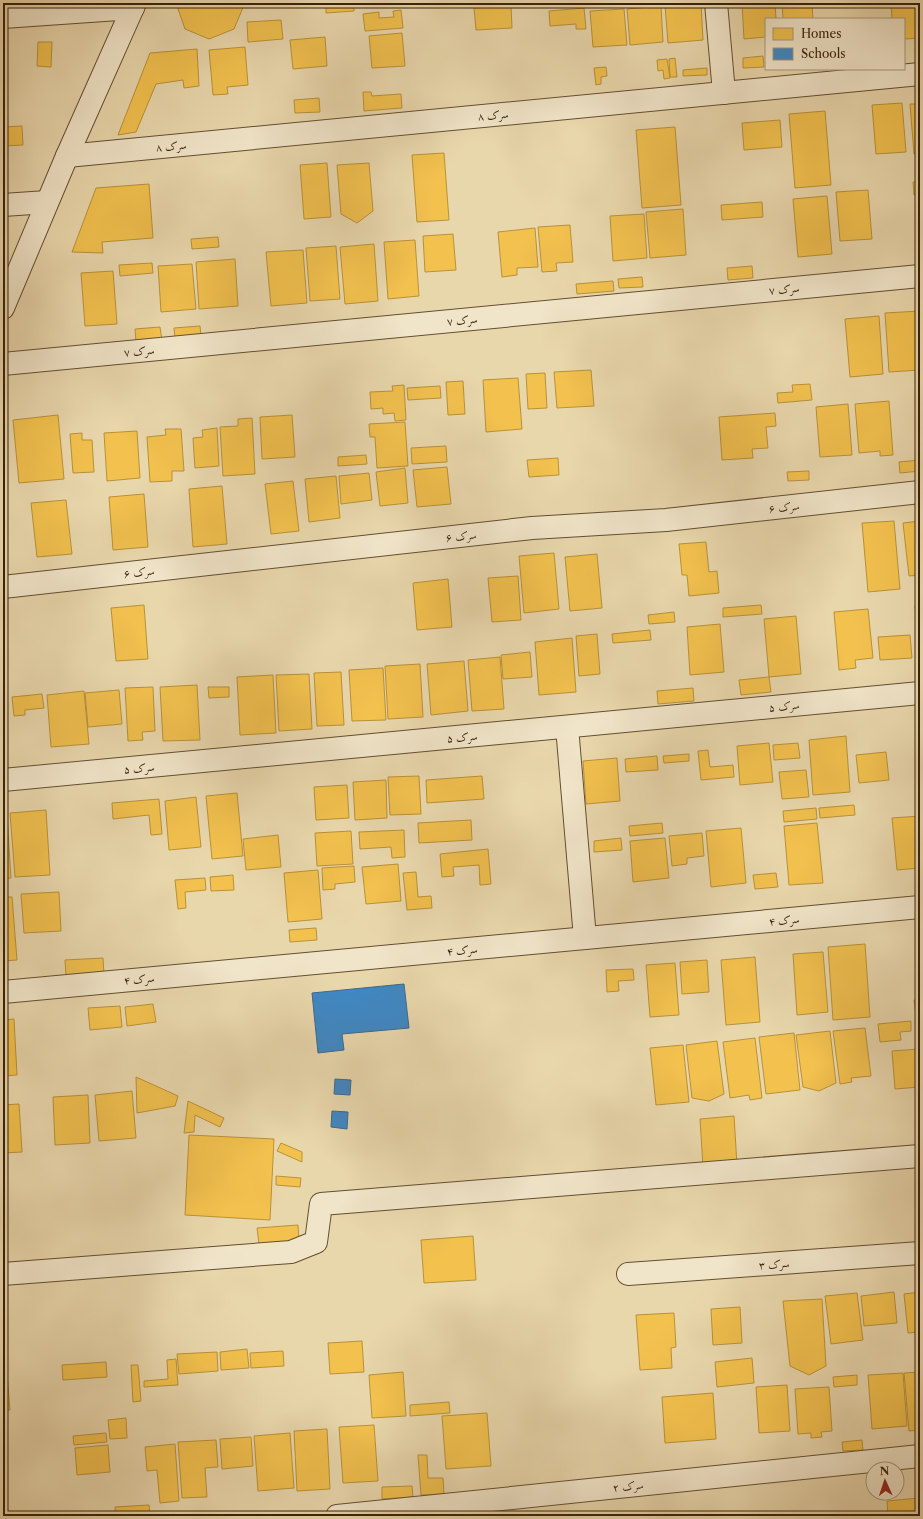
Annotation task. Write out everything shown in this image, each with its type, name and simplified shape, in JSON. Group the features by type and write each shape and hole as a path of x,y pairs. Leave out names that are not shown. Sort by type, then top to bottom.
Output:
{"street":[{"path":"716,3 724,93"},
{"path":"3,17 134,5 47,202 3,308"},
{"name":"سرک ۸","path":"67,156 920,74"},
{"path":"3,205 47,202"},
{"name":"سرک ۷","path":"3,364 920,276"},
{"name":"سرک ۶","path":"3,587 532,528 666,520 920,492"},
{"name":"سرک ۵","path":"3,780 920,693"},
{"path":"567,727 585,938"},
{"name":"سرک ۴","path":"3,992 920,907"},
{"path":"3,1274 291,1252 316,1242 321,1204 920,1156"},
{"name":"سرک ۳","path":"628,1274 920,1253"},
{"name":"سرک ۲","path":"337,1516 920,1456"}],"building: Homes":[{"path":"176,3 243,3 244,5 234,29 209,39 185,29"},
{"path":"326,3 354,3 354,11 326,13"},
{"path":"701,3 703,40 668,43 665,5"},
{"path":"742,3 775,3 776,18 765,18 765,37 744,39"},
{"path":"782,3 812,3 813,18 783,18"},
{"path":"891,3 920,3 920,38 905,39 905,18 892,18"},
{"path":"511,6 512,28 476,30 474,8"},
{"path":"661,6 663,42 630,45 627,9"},
{"path":"584,8 586,29 576,29 576,24 550,26 549,11"},
{"path":"624,9 627,45 593,47 590,11"},
{"path":"401,10 403,28 365,31 363,14 379,12 379,18 394,17 393,11"},
{"path":"281,20 283,39 248,42 247,22"},
{"path":"402,33 405,66 372,68 369,36"},
{"path":"325,37 327,66 293,69 290,40"},
{"path":"38,42 52,42 51,67 37,66"},
{"path":"245,47 248,85 227,87 228,94 213,95 209,50"},
{"path":"197,49 199,86 184,88 183,80 156,84 136,132 118,135 150,53"},
{"path":"763,56 764,67 743,68 743,58"},
{"path":"675,58 677,77 670,77 669,59"},
{"path":"667,59 670,78 664,79 663,70 658,71 657,60"},
{"path":"606,67 607,76 601,77 601,84 596,85 594,68"},
{"path":"707,68 707,75 683,76 683,70"},
{"path":"363,92 371,92 372,96 401,94 402,108 364,111"},
{"path":"319,98 320,112 295,113 294,100"},
{"path":"902,103 906,152 876,154 872,105"},
{"path":"910,104 920,104 920,154 914,154"},
{"path":"825,111 831,185 795,188 789,114"},
{"path":"780,120 782,147 744,150 742,123"},
{"path":"22,126 23,145 3,146 3,127"},
{"path":"675,127 681,205 642,208 636,130"},
{"path":"444,153 449,220 417,222 412,155"},
{"path":"327,163 331,217 304,219 300,165"},
{"path":"369,163 373,211 357,223 341,214 337,165"},
{"path":"913,182 920,182 920,194 914,195"},
{"path":"149,184 153,238 102,242 103,253 72,252 96,188"},
{"path":"868,190 872,239 840,241 836,192"},
{"path":"827,196 832,254 798,257 793,199"},
{"path":"762,202 763,217 722,220 721,205"},
{"path":"683,209 686,255 650,258 646,212"},
{"path":"644,214 647,258 613,261 610,216"},
{"path":"570,225 573,262 556,263 557,271 542,272 538,227"},
{"path":"535,228 538,267 517,268 517,275 502,277 498,232"},
{"path":"453,234 456,270 425,272 423,236"},
{"path":"218,237 219,247 192,249 191,239"},
{"path":"415,240 419,296 388,299 384,242"},
{"path":"374,244 378,301 345,304 340,247"},
{"path":"336,246 340,299 310,301 306,248"},
{"path":"303,250 307,303 271,306 266,252"},
{"path":"235,259 238,306 199,309 196,262"},
{"path":"152,263 153,273 120,276 119,265"},
{"path":"192,264 196,309 161,312 158,266"},
{"path":"752,266 753,278 728,280 727,268"},
{"path":"113,271 117,324 85,326 81,273"},
{"path":"642,277 643,287 619,288 618,279"},
{"path":"613,281 614,291 577,294 576,284"},
{"path":"920,311 920,370 889,372 885,313"},
{"path":"879,316 883,374 850,377 845,319"},
{"path":"200,326 201,336 175,338 174,328"},
{"path":"160,327 162,340 136,342 135,329"},
{"path":"591,370 594,406 557,408 554,372"},
{"path":"545,373 547,408 528,409 526,374"},
{"path":"518,378 522,429 486,432 483,380"},
{"path":"463,381 465,414 448,415 446,382"},
{"path":"810,384 812,400 778,403 777,393 793,392 792,385"},
{"path":"404,385 406,420 395,421 394,413 383,414 383,408 371,409 370,392 393,391 392,386"},
{"path":"440,386 441,398 408,400 407,388"},
{"path":"889,401 893,455 880,456 880,451 859,453 855,404"},
{"path":"848,404 852,455 820,457 816,407"},
{"path":"775,413 776,426 766,427 768,448 752,449 753,458 722,460 719,417"},
{"path":"58,415 64,479 19,483 13,420"},
{"path":"292,415 295,457 262,459 260,417"},
{"path":"252,418 255,474 223,476 220,427 238,426 238,419"},
{"path":"405,422 408,466 377,468 375,437 370,437 369,424"},
{"path":"217,428 219,466 195,468 193,438 203,437 202,430"},
{"path":"165,429 181,429 184,471 172,471 172,481 150,482 147,437 166,435"},
{"path":"137,431 140,478 107,481 104,433"},
{"path":"82,433 82,440 92,440 94,472 73,473 70,434"},
{"path":"446,446 447,462 412,464 411,448"},
{"path":"366,455 367,464 338,466 338,457"},
{"path":"558,458 559,475 529,477 527,460"},
{"path":"920,460 920,471 900,473 899,462"},
{"path":"447,467 451,504 417,507 413,470"},
{"path":"405,468 408,503 380,506 376,472"},
{"path":"809,471 809,480 788,481 787,472"},
{"path":"369,473 372,500 341,504 339,476"},
{"path":"336,476 340,518 309,522 305,479"},
{"path":"293,481 299,531 271,534 265,484"},
{"path":"222,486 227,544 193,547 189,489"},
{"path":"144,494 148,547 113,550 109,497"},
{"path":"66,500 72,554 37,557 31,503"},
{"path":"894,521 900,589 868,592 862,523"},
{"path":"920,521 920,575 909,576 903,523"},
{"path":"706,542 709,572 717,571 719,593 689,596 687,575 682,575 679,544"},
{"path":"554,553 559,609 524,613 519,556"},
{"path":"597,554 602,608 570,611 565,557"},
{"path":"518,576 521,620 492,622 488,578"},
{"path":"448,579 452,627 417,630 413,583"},
{"path":"144,605 148,659 116,661 111,608"},
{"path":"761,605 762,614 723,617 723,608"},
{"path":"915,606 920,606 920,632 918,633"},
{"path":"868,609 873,658 855,660 856,668 839,670 834,612"},
{"path":"674,612 675,622 649,624 648,615"},
{"path":"796,616 801,674 769,677 764,619"},
{"path":"720,624 724,672 690,675 687,627"},
{"path":"650,630 651,640 613,643 612,634"},
{"path":"597,634 600,674 579,676 576,636"},
{"path":"910,635 912,658 880,660 878,637"},
{"path":"572,638 576,692 539,695 535,642"},
{"path":"530,652 532,677 503,679 501,655"},
{"path":"500,657 504,709 472,711 468,660"},
{"path":"464,661 468,711 431,715 427,664"},
{"path":"420,664 423,717 388,719 385,666"},
{"path":"383,668 386,720 352,721 349,670"},
{"path":"341,672 344,725 317,726 314,673"},
{"path":"309,674 312,729 279,731 276,675"},
{"path":"273,675 276,733 240,735 237,677"},
{"path":"769,677 771,692 741,695 739,680"},
{"path":"197,685 200,740 163,741 160,687"},
{"path":"153,687 155,731 142,732 143,740 128,741 125,688"},
{"path":"208,687 229,687 229,697 209,698"},
{"path":"693,688 694,701 658,704 657,691"},
{"path":"119,690 122,724 88,727 85,693"},
{"path":"84,691 89,744 51,747 47,695"},
{"path":"42,694 44,708 25,710 25,715 14,716 12,697"},
{"path":"846,736 850,792 813,795 809,740"},
{"path":"769,743 773,782 740,785 737,746"},
{"path":"798,743 800,758 774,760 773,745"},
{"path":"708,750 710,767 733,765 734,777 701,780 698,751"},
{"path":"886,752 889,780 859,783 856,755"},
{"path":"689,754 689,761 664,763 663,756"},
{"path":"657,756 658,770 626,772 625,759"},
{"path":"617,758 620,801 586,804 583,761"},
{"path":"806,770 809,797 782,799 779,772"},
{"path":"419,776 421,814 390,815 388,777"},
{"path":"482,776 484,799 427,803 426,780"},
{"path":"386,780 387,818 355,820 353,782"},
{"path":"347,785 349,818 316,820 314,787"},
{"path":"237,793 243,856 212,859 206,796"},
{"path":"196,797 201,847 169,850 165,801"},
{"path":"159,799 162,834 151,835 149,815 113,819 112,803"},
{"path":"854,805 855,815 820,818 819,808"},
{"path":"816,808 817,819 784,822 783,811"},
{"path":"46,810 50,875 15,877 10,813"},
{"path":"3,815 7,815 11,878 3,879"},
{"path":"920,816 920,868 897,870 892,818"},
{"path":"471,820 472,840 419,843 418,823"},
{"path":"662,823 663,833 630,836 629,826"},
{"path":"817,823 823,883 789,885 784,826"},
{"path":"741,828 746,883 711,887 706,831"},
{"path":"404,830 405,857 392,858 391,847 360,849 359,832"},
{"path":"351,831 353,864 317,866 315,833"},
{"path":"702,833 704,856 687,858 687,864 672,866 669,836"},
{"path":"278,835 281,867 246,870 243,839"},
{"path":"621,838 622,850 594,852 594,841"},
{"path":"665,838 669,878 633,882 630,841"},
{"path":"488,849 491,884 480,885 479,865 453,867 454,876 442,877 440,854"},
{"path":"398,864 401,901 366,904 362,867"},
{"path":"354,866 355,882 335,884 335,889 323,890 322,868"},
{"path":"318,870 322,919 288,922 284,873"},
{"path":"416,872 418,897 431,896 432,908 407,910 403,873"},
{"path":"776,873 778,887 755,889 753,875"},
{"path":"233,875 234,890 211,891 210,877"},
{"path":"205,878 206,890 185,892 186,908 178,909 175,880"},
{"path":"59,892 61,931 24,933 21,894"},
{"path":"3,897 12,897 17,960 3,961"},
{"path":"316,928 317,940 290,942 289,930"},
{"path":"865,944 870,1017 833,1020 828,947"},
{"path":"823,952 828,1012 797,1015 793,954"},
{"path":"755,957 760,1022 726,1025 721,960"},
{"path":"103,958 104,975 66,976 65,960"},
{"path":"707,960 709,992 682,994 680,962"},
{"path":"675,963 679,1015 650,1017 646,965"},
{"path":"633,969 634,980 618,981 619,991 607,992 606,970"},
{"path":"920,999 920,1016 916,1016 914,1000"},
{"path":"153,1004 156,1022 127,1026 125,1007"},
{"path":"120,1006 122,1027 90,1030 88,1008"},
{"path":"14,1019 17,1075 3,1076 3,1020"},
{"path":"911,1021 911,1031 900,1032 901,1040 880,1042 878,1024"},
{"path":"865,1028 871,1076 851,1078 852,1082 840,1084 833,1031"},
{"path":"830,1031 836,1083 819,1091 803,1087 796,1035"},
{"path":"794,1033 800,1090 766,1094 759,1037"},
{"path":"755,1038 762,1098 750,1100 749,1095 730,1098 723,1042"},
{"path":"717,1041 724,1094 709,1101 692,1098 686,1045"},
{"path":"683,1045 689,1102 656,1105 650,1048"},
{"path":"919,1049 920,1087 895,1089 892,1051"},
{"path":"136,1077 178,1096 175,1106 137,1113"},
{"path":"132,1091 136,1138 99,1141 95,1095"},
{"path":"88,1095 90,1143 55,1145 53,1097"},
{"path":"188,1101 224,1118 220,1127 195,1115 194,1132 184,1133"},
{"path":"19,1104 22,1152 3,1153 3,1105"},
{"path":"734,1116 737,1165 703,1167 700,1119"},
{"path":"189,1135 274,1139 270,1220 185,1215"},
{"path":"281,1143 302,1152 302,1162 277,1151"},
{"path":"276,1176 301,1178 300,1187 276,1185"},
{"path":"298,1225 299,1242 259,1244 257,1228"},
{"path":"473,1236 476,1280 424,1283 421,1240"},
{"path":"894,1292 897,1323 864,1326 861,1296"},
{"path":"920,1292 920,1332 908,1333 904,1294"},
{"path":"857,1293 863,1340 831,1344 825,1296"},
{"path":"822,1299 826,1366 809,1375 790,1366 783,1301"},
{"path":"740,1307 742,1343 713,1345 711,1309"},
{"path":"674,1313 676,1347 671,1348 672,1368 640,1370 636,1315"},
{"path":"362,1341 364,1372 330,1374 328,1343"},
{"path":"247,1349 249,1368 221,1370 220,1352"},
{"path":"283,1351 284,1366 251,1368 250,1353"},
{"path":"217,1352 218,1371 179,1374 177,1354"},
{"path":"752,1358 754,1383 717,1387 715,1362"},
{"path":"176,1359 178,1385 144,1387 144,1381 168,1379 167,1360"},
{"path":"106,1362 107,1377 63,1380 62,1365"},
{"path":"131,1365 138,1365 141,1401 133,1402"},
{"path":"403,1372 406,1416 372,1418 369,1375"},
{"path":"920,1372 920,1430 909,1431 904,1373"},
{"path":"903,1373 907,1426 872,1429 868,1375"},
{"path":"3,1374 7,1374 10,1410 3,1410"},
{"path":"857,1375 857,1385 834,1387 833,1377"},
{"path":"787,1385 790,1431 759,1433 756,1387"},
{"path":"829,1387 832,1431 821,1432 822,1437 811,1438 811,1433 798,1434 795,1389"},
{"path":"713,1393 716,1439 665,1443 662,1397"},
{"path":"449,1402 450,1413 410,1416 410,1405"},
{"path":"487,1413 491,1466 446,1469 442,1416"},
{"path":"126,1418 127,1438 110,1439 108,1420"},
{"path":"374,1425 378,1481 343,1483 339,1427"},
{"path":"327,1429 330,1489 297,1491 294,1431"},
{"path":"106,1433 107,1442 74,1445 73,1436"},
{"path":"290,1433 294,1488 258,1491 254,1436"},
{"path":"251,1437 253,1466 222,1469 220,1439"},
{"path":"216,1440 218,1467 205,1468 207,1497 182,1498 178,1442"},
{"path":"862,1440 863,1450 843,1451 842,1442"},
{"path":"175,1444 179,1501 160,1503 157,1470 147,1471 145,1447"},
{"path":"108,1445 110,1472 77,1475 75,1448"},
{"path":"418,1455 427,1455 428,1478 443,1478 444,1494 421,1495"},
{"path":"412,1486 413,1497 382,1499 382,1487"},
{"path":"919,1498 920,1516 888,1516 887,1501 905,1501 905,1499"},
{"path":"149,1505 150,1516 115,1516 115,1507"},
{"path":"796,1513 797,1516 770,1516 770,1515"}],"building: Schools":[{"path":"404,984 409,1028 342,1034 344,1050 318,1053 312,993"},
{"path":"335,1079 351,1080 350,1095 334,1094"},
{"path":"332,1111 348,1112 347,1129 331,1127"}]}
